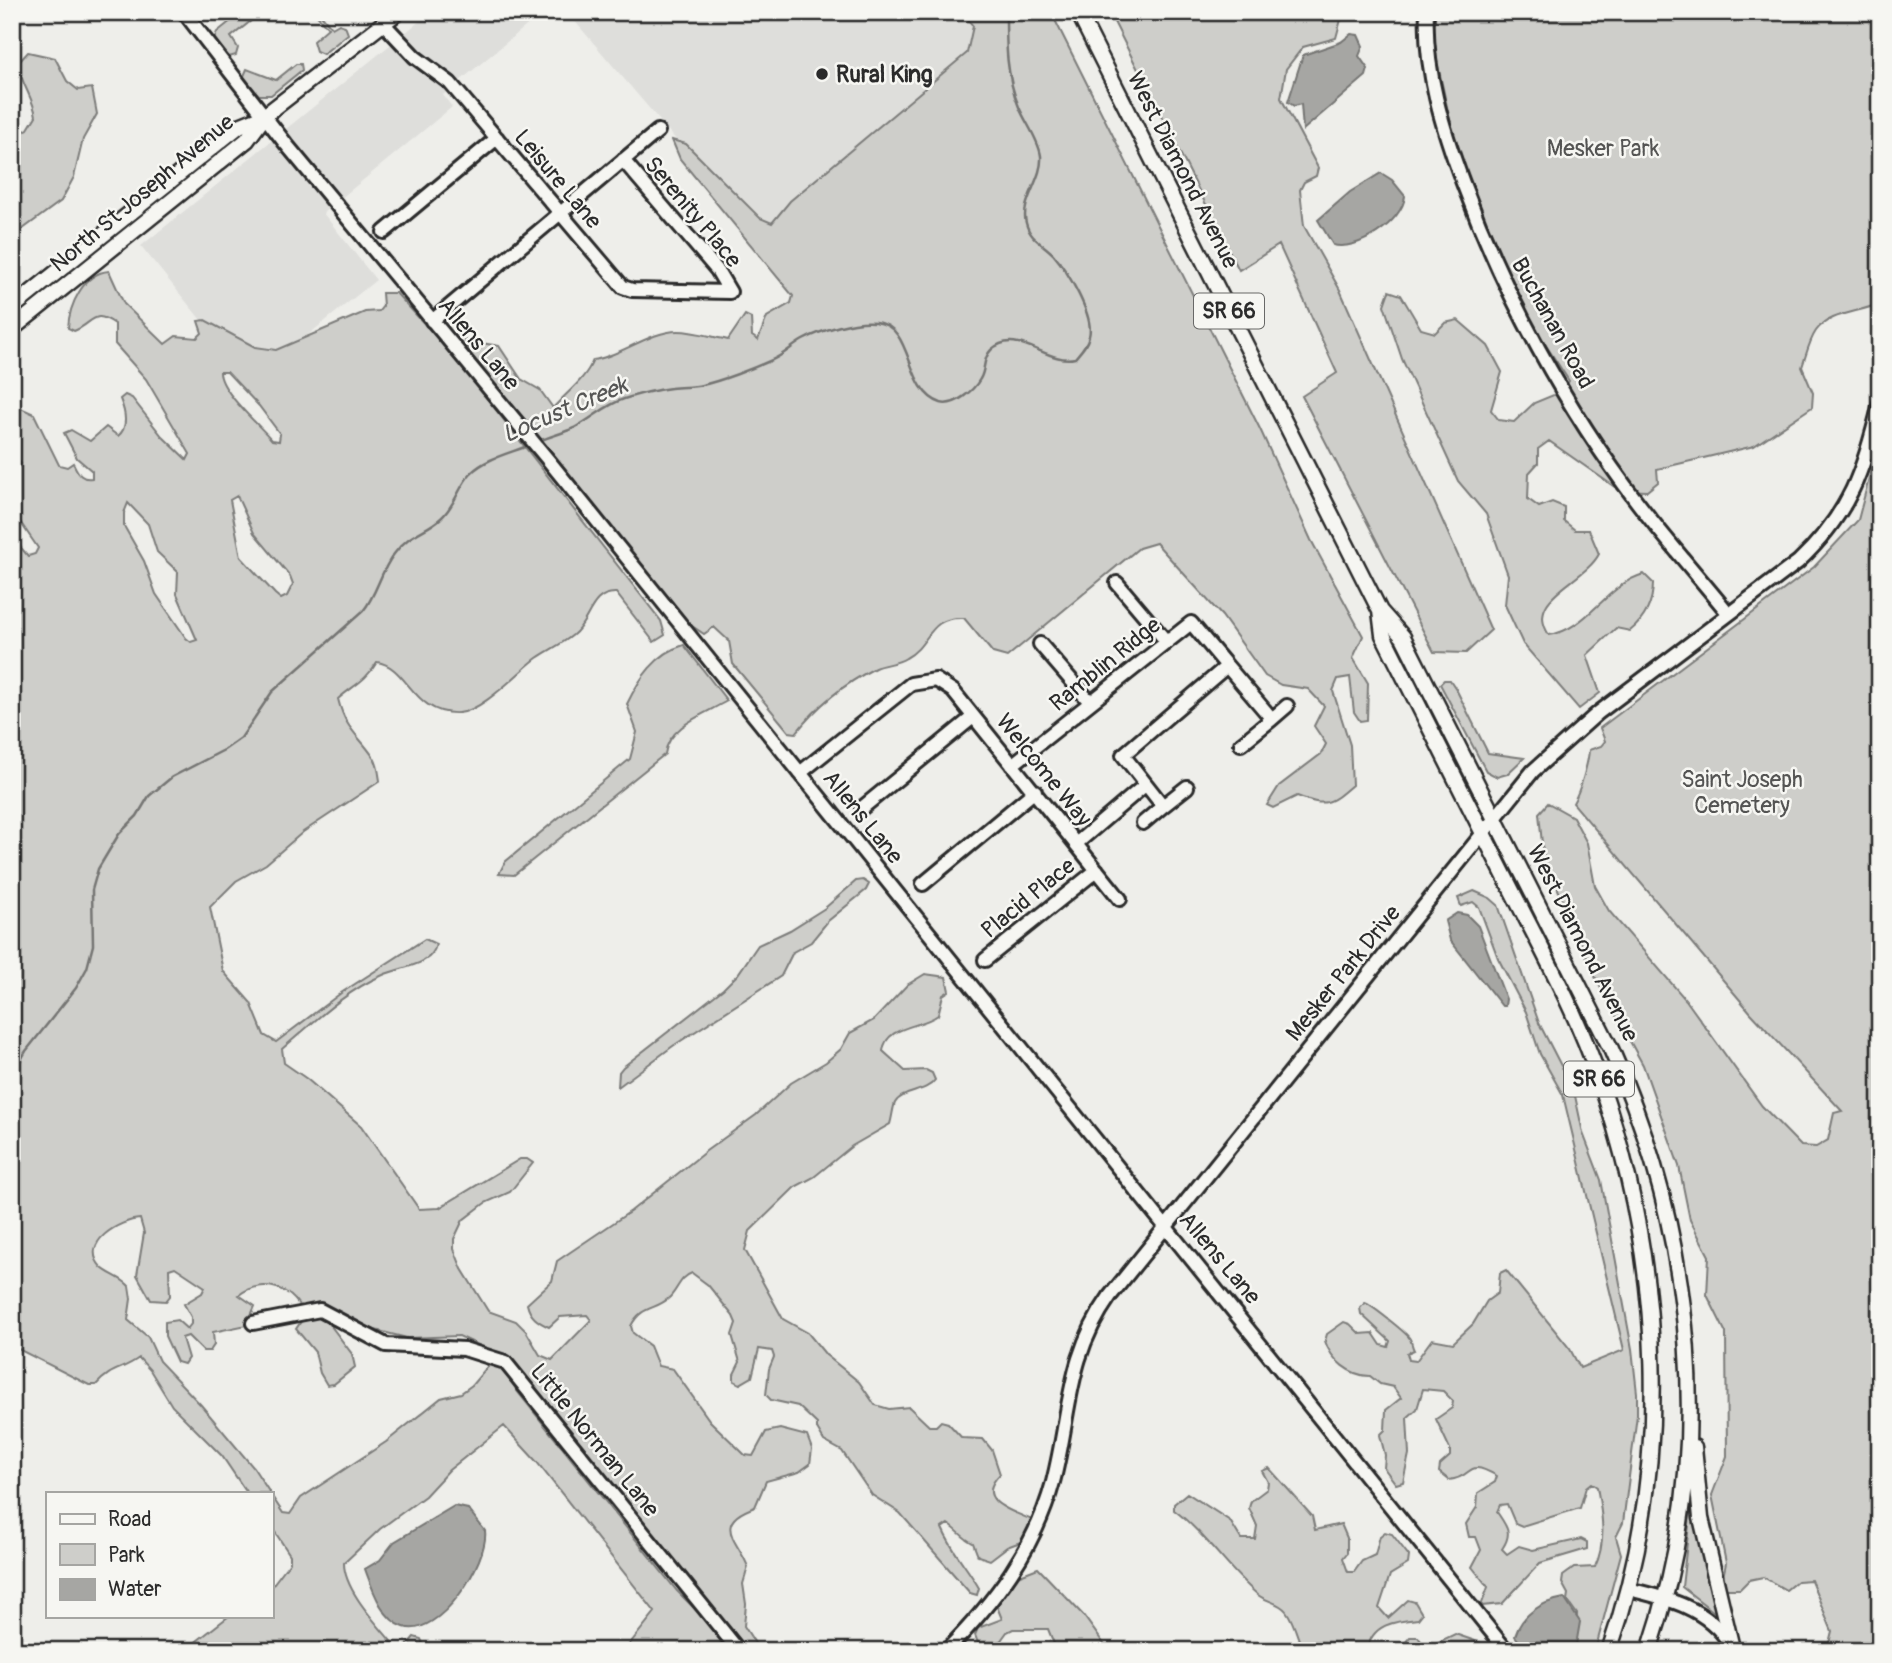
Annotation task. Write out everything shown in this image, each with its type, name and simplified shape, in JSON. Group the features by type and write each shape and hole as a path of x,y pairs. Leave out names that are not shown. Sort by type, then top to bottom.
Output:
{"main road":[{"name":"North St Joseph Avenue","path":"12,308 239,127 264,116 398,12"},
{"name":"West Diamond Avenue","path":"1078,12 1380,611 1383,635 1550,967 1590,1054 1616,1130 1635,1205 1648,1287 1653,1393 1645,1505 1628,1589 1609,1651"},
{"name":"North St Joseph Avenue","path":"12,329 247,140 264,116"},
{"name":"West Diamond Avenue","path":"1380,611 1399,628 1611,1049 1651,1150 1671,1228 1682,1290 1690,1411 1678,1527 1664,1597 1649,1651"},
{"path":"1690,1411 1701,1518 1732,1649"}],"street":[{"name":"Allens Lane","path":"184,12 264,116 549,461 1507,1651"},
{"name":"Buchanan Road","path":"1427,12 1429,54 1445,127 1472,208 1505,283 1542,353 1615,470 1729,614"},
{"name":"Leisure Lane","path":"384,24 415,57 450,83 627,289 730,292"},
{"path":"432,321 658,131"},
{"path":"384,232 497,138"},
{"name":"Serenity Place","path":"623,160 717,271 730,292"},
{"name":"Mesker Park Drive","path":"946,1651 996,1595 1024,1554 1053,1483 1082,1343 1110,1296 1494,817 1546,757 1598,713 1798,562 1837,521 1857,482 1880,403"},
{"path":"1116,583 1166,641"},
{"name":"Ramblin Ridge","path":"1012,765 1191,623 1227,666"},
{"path":"1040,644 1090,702"},
{"path":"1163,806 1123,755 1227,666 1272,719"},
{"name":"Welcome Way","path":"800,773 911,684 927,680 945,684 1035,791 1120,899"},
{"path":"1241,744 1287,706"},
{"path":"862,808 974,717"},
{"path":"1077,843 1145,785"},
{"path":"1143,823 1187,786"},
{"path":"923,884 1035,791"},
{"name":"Placid Place","path":"985,960 1097,870"},
{"name":"Little Norman Lane","path":"253,1323 320,1310 386,1345 464,1349 505,1362 739,1651"},
{"path":"1628,1589 1664,1597 1694,1610 1713,1623 1732,1649"}],"shaded area":[{"path":"431,12 543,12 443,95 452,107 323,213 376,280 298,343 283,349 255,347 236,335 222,332 201,320 141,246"},
{"path":"567,12 962,12 973,26 967,53 790,201 772,223 760,219 686,145 678,142"}],"green space":[{"path":"242,12 262,12 231,37 238,48 236,55 229,57 214,39 217,32"},
{"path":"314,12 319,12 332,28 339,24 345,26 348,34 323,54 316,51 313,41 328,28"},
{"path":"962,12 1051,12 1260,429 1311,540 1363,636 1353,658 1368,683 1367,720 1360,721 1354,712 1350,677 1338,679 1333,691 1350,745 1352,785 1332,800 1321,803 1297,796 1273,808 1267,805 1279,786 1321,754 1326,744 1314,726 1324,706 1308,689 1281,685 1265,676 1222,616 1156,543 1139,548 1007,657 993,653 964,618 943,622 906,658 875,668 853,681 822,705 796,733 789,732 733,664 729,641 714,627 704,634 692,626 629,558 470,353 464,340 499,346 521,379 540,390 553,408 581,380 593,360 657,335 684,331 728,340 745,315 751,318 752,336 758,340 767,317 791,303 793,296 680,159 672,140 686,144 760,218 772,223 790,201 967,53 973,26"},
{"path":"1109,12 1343,12 1336,38 1303,47 1286,69 1281,98 1318,168 1316,176 1304,182 1300,190 1304,226 1340,290 1491,630 1466,653 1434,652 1302,396 1337,373 1279,245 1239,270"},
{"name":"Mesker Park","path":"1433,12 1880,12 1880,303 1837,316 1816,331 1802,367 1813,393 1812,407 1754,446 1657,469 1658,482 1647,491 1619,490 1549,441 1538,449 1538,463 1529,473 1528,499 1539,507 1552,502 1564,507 1564,521 1575,530 1589,530 1599,554 1592,564 1550,600 1544,610 1543,622 1549,635 1575,625 1631,579 1644,574 1653,583 1650,604 1635,626 1630,631 1616,628 1587,655 1600,693 1579,709 1523,644 1505,605 1508,575 1486,514 1458,481 1402,359 1384,305 1389,291 1401,295 1421,329 1435,333 1445,323 1458,320 1488,346 1502,372 1491,410 1499,420 1514,422 1534,403 1561,392 1569,381 1521,307 1458,157 1431,34 1434,32"},
{"path":"28,52 55,58 67,81 78,90 92,88 97,114 83,139 74,177 61,201 12,237 12,138 28,129 36,116 19,62"},
{"path":"296,64 301,64 302,70 271,95 259,95 243,78 247,69 276,80"},
{"path":"109,271 124,304 165,344 176,336 197,338 202,333 198,321 205,320 255,347 276,350 365,312 379,311 383,306 382,293 396,293 453,355 661,621 665,635 654,642 616,593 607,594 595,602 573,635 537,658 479,706 459,713 444,712 431,707 388,665 377,662 364,678 338,699 349,726 375,760 380,781 303,832 266,864 236,881 210,907 223,971 251,1003 264,1035 276,1042 341,993 425,939 436,944 429,957 369,982 330,1008 282,1049 284,1063 307,1079 361,1126 419,1209 439,1208 520,1159 533,1163 510,1192 485,1203 463,1220 454,1239 454,1249 462,1269 488,1311 516,1321 526,1331 540,1355 552,1360 591,1320 587,1315 560,1317 549,1327 532,1316 527,1304 552,1281 557,1261 631,1211 756,1115 791,1083 826,1062 841,1049 850,1033 874,1020 907,985 925,974 946,977 949,991 943,995 938,1015 890,1036 883,1051 905,1071 926,1070 932,1073 935,1080 899,1099 894,1105 890,1124 852,1146 814,1177 795,1187 750,1231 745,1250 783,1319 808,1333 826,1355 859,1382 875,1405 889,1409 909,1407 929,1426 936,1426 941,1421 948,1423 962,1438 983,1439 992,1450 1000,1474 991,1492 994,1499 1008,1510 1037,1522 1026,1540 1007,1547 990,1560 978,1556 973,1543 948,1524 942,1528 979,1588 977,1595 970,1593 900,1513 872,1495 842,1451 824,1441 817,1424 798,1406 771,1400 766,1395 769,1369 774,1357 772,1351 759,1349 752,1377 740,1384 734,1381 734,1374 740,1362 732,1335 736,1323 708,1285 692,1273 685,1277 665,1301 644,1311 635,1319 631,1326 633,1333 650,1346 658,1366 673,1369 710,1421 745,1455 753,1456 766,1432 780,1429 807,1436 812,1449 810,1464 799,1472 766,1481 755,1507 741,1513 730,1527 748,1567 743,1584 746,1604 744,1626 760,1651 744,1651 693,1583 514,1373 510,1379 517,1391 677,1591 712,1626 726,1651 624,1651 655,1612 536,1461 504,1426 449,1470 425,1496 380,1529 344,1563 350,1586 357,1598 399,1651 184,1651 226,1618 273,1618 273,1584 290,1562 290,1555 273,1529 273,1498 283,1513 290,1514 301,1498 386,1442 441,1398 461,1393 472,1385 498,1354 459,1336 407,1338 375,1330 348,1319 335,1321 331,1326 352,1354 355,1367 334,1384 327,1385 320,1373 315,1352 296,1329 304,1317 300,1307 294,1299 278,1288 258,1286 239,1295 255,1306 247,1325 213,1332 214,1345 210,1351 203,1351 188,1336 182,1338 188,1358 184,1364 177,1362 165,1336 165,1322 177,1320 187,1329 191,1324 191,1317 184,1304 202,1293 205,1287 175,1267 169,1269 170,1296 166,1301 151,1300 137,1275 144,1233 140,1219 113,1228 98,1242 96,1258 104,1270 129,1286 131,1299 128,1320 148,1337 159,1361 201,1405 253,1467 269,1492 246,1492 222,1456 172,1406 150,1370 139,1358 107,1375 96,1385 89,1385 12,1346 12,537 28,556 35,554 38,548 12,510 12,473 21,464 12,451 12,413 21,408 34,414 59,465 67,467 73,463 85,478 92,478 92,471 77,458 64,433 71,430 90,441 106,427 118,436 125,424 120,399 125,395 132,398 162,436 187,460 190,454 146,379 115,344 115,324 98,317 74,331 68,328 71,310 79,292 92,278","holes":["220,372 227,372 259,406 280,434 279,441 272,440 226,389","237,496 254,533 290,576 293,584 287,596 281,599 241,557 230,500","128,503 148,524 157,552 178,572 177,594 197,640 191,642 186,638 156,594 144,561 124,526 124,513"]},
{"name":"Saint Joseph Cemetery","path":"1880,437 1880,1651 1827,1651 1832,1631 1811,1580 1797,1581 1786,1590 1763,1577 1749,1580 1740,1589 1725,1589 1723,1577 1726,1563 1712,1495 1727,1456 1726,1333 1707,1295 1709,1256 1690,1220 1679,1166 1643,1065 1597,981 1543,854 1539,813 1548,803 1573,817 1587,843 1595,886 1609,911 1686,1000 1762,1106 1801,1146 1816,1147 1828,1140 1834,1113 1842,1111 1751,1013 1573,803 1589,750 1601,746 1605,741 1600,728 1814,567 1858,520"},
{"path":"684,645 727,701 680,728 668,744 665,754 514,875 499,874 505,862 630,759 637,732 627,704 650,668 665,654"},
{"path":"1444,680 1450,680 1456,689 1488,753 1524,758 1507,774 1497,777 1486,771 1440,684"},
{"path":"863,880 869,884 866,890 828,921 811,942 793,952 781,976 673,1046 618,1087 619,1072 623,1067 723,989 738,974 758,945 790,930 825,908 856,881"},
{"path":"1474,891 1498,905 1539,1023 1574,1091 1583,1133 1601,1180 1632,1349 1637,1415 1623,1523 1616,1537 1621,1554 1595,1651 1575,1651 1577,1614 1567,1600 1568,1594 1562,1583 1563,1576 1574,1568 1595,1567 1599,1557 1602,1527 1597,1487 1591,1483 1586,1487 1580,1508 1522,1526 1515,1523 1507,1504 1500,1505 1497,1512 1508,1534 1502,1549 1507,1554 1519,1546 1533,1550 1581,1539 1587,1542 1587,1549 1540,1563 1502,1604 1481,1606 1488,1587 1472,1567 1481,1550 1476,1537 1469,1537 1466,1524 1477,1507 1478,1493 1495,1482 1497,1476 1474,1468 1449,1480 1439,1472 1440,1465 1450,1456 1450,1449 1436,1419 1452,1408 1453,1401 1443,1391 1423,1389 1417,1409 1407,1418 1409,1454 1403,1482 1396,1484 1384,1468 1385,1455 1380,1435 1385,1430 1386,1410 1401,1398 1393,1387 1380,1384 1370,1376 1355,1373 1342,1366 1325,1341 1327,1334 1344,1322 1360,1334 1373,1333 1381,1345 1388,1347 1390,1341 1361,1314 1360,1308 1365,1303 1408,1336 1414,1350 1407,1353 1409,1360 1416,1361 1432,1339 1453,1343 1473,1324 1487,1301 1498,1293 1500,1273 1506,1270 1570,1349 1580,1368 1624,1350 1563,1095 1540,1054 1526,1012 1498,958 1479,907 1473,902 1461,906 1458,898"},
{"path":"1269,1468 1312,1516 1315,1530 1341,1524 1347,1538 1347,1553 1343,1558 1348,1572 1354,1572 1362,1561 1375,1555 1380,1536 1385,1532 1392,1534 1409,1556 1408,1564 1390,1575 1379,1608 1388,1618 1408,1600 1415,1602 1422,1614 1418,1619 1385,1626 1373,1635 1367,1651 1303,1651 1286,1611 1258,1595 1197,1530 1174,1510 1174,1504 1187,1493 1230,1521 1241,1539 1255,1539 1257,1526 1249,1508 1251,1501 1267,1489 1268,1482 1262,1471"},
{"path":"1693,1489 1719,1616 1682,1587"},
{"path":"1038,1568 1083,1615 1109,1651 1057,1651 1048,1629 1013,1629 1007,1632 994,1650 980,1648 975,1635 978,1628 1002,1619 991,1592 994,1585"},
{"path":"1455,1634 1481,1643 1480,1650 1398,1651 1410,1637 1418,1637 1426,1648"},
{"path":"414,1637 421,1639 426,1651 402,1651"}],"water":[{"path":"1351,34 1358,35 1363,46 1359,56 1368,69 1366,76 1303,130 1301,104 1294,106 1288,102 1303,55 1341,42"},
{"path":"1381,173 1392,180 1405,196 1396,216 1377,233 1365,239 1354,244 1333,245 1318,220 1350,192"},
{"path":"1457,913 1467,915 1478,926 1506,999 1505,1006 1502,1006 1450,940 1445,921"},
{"path":"454,1506 468,1509 485,1531 479,1560 459,1595 446,1610 418,1628 404,1627 384,1611 365,1569 380,1560 394,1542"},
{"path":"1564,1598 1580,1622 1575,1651 1527,1651 1515,1636 1522,1621 1540,1606"}],"waterway":[{"name":"Locust Creek","path":"539,441 574,428 624,399 659,390 718,381 776,358 799,342 838,326 875,322 888,326 897,334 920,385 929,396 946,404 964,397 973,388 982,376 988,353 1001,344 1022,344 1064,359 1075,358 1089,336 1090,327 1084,305 1059,261 1033,237 1026,223 1026,206 1039,173 1041,156 1011,84 1006,12"},
{"name":"Locust Creek","path":"12,1075 26,1051 76,988 87,968 93,945 92,890 98,869 119,834 137,816 149,796 172,777 241,738 272,692 363,611 394,554 406,541 446,513 471,473 491,460 530,445"}],"place":[{"name":"Rural King","path":"822,74"}]}
